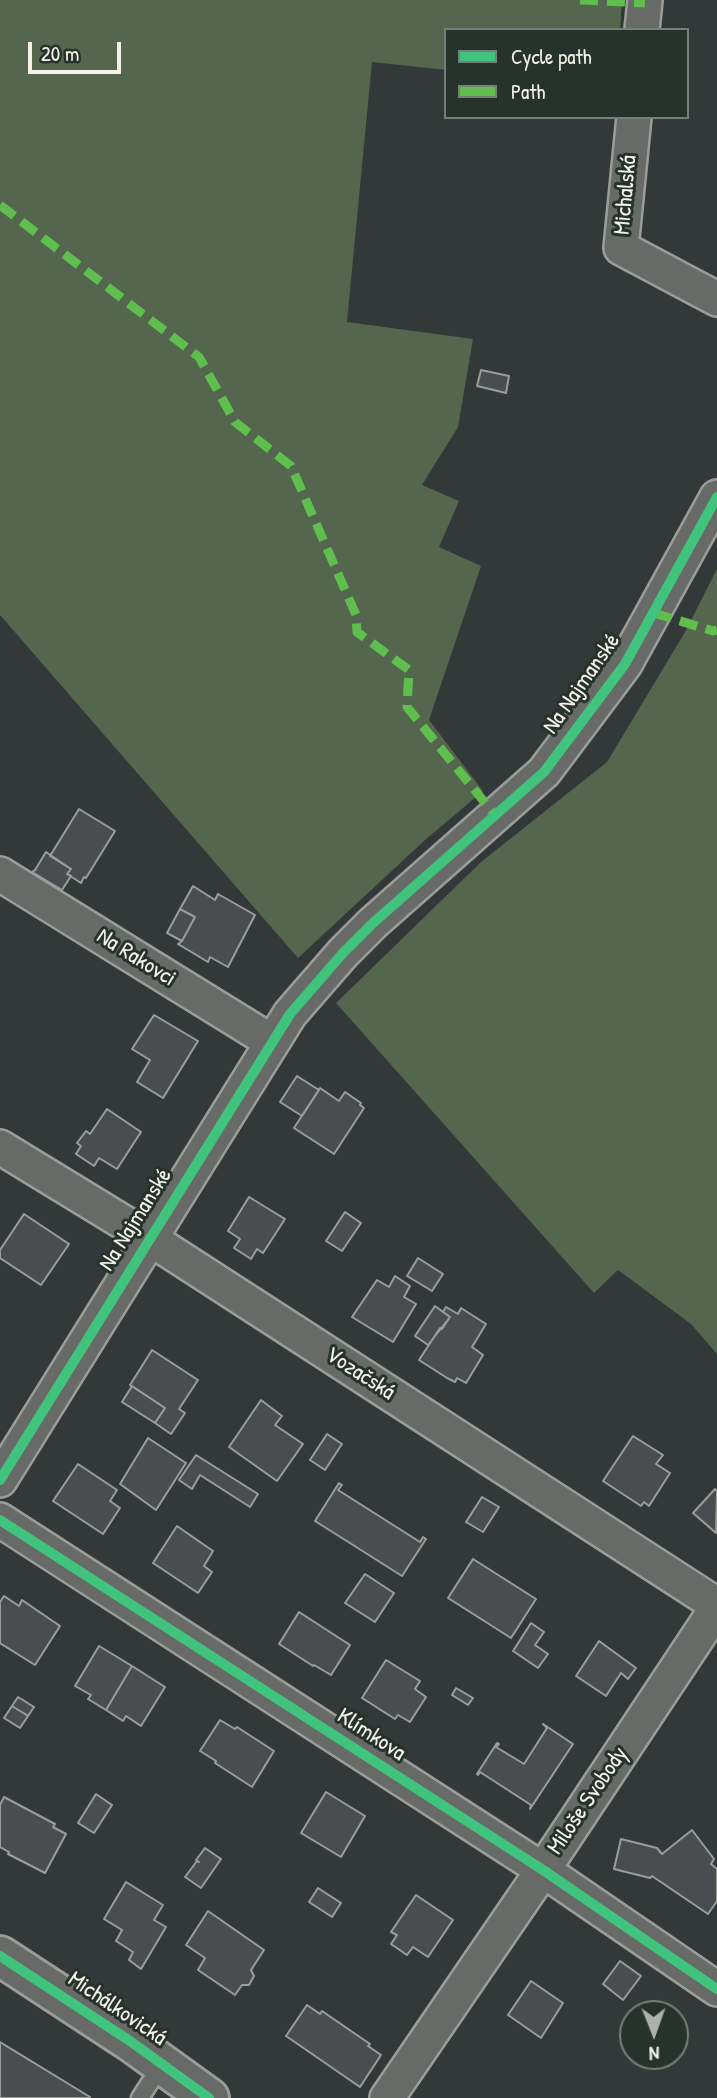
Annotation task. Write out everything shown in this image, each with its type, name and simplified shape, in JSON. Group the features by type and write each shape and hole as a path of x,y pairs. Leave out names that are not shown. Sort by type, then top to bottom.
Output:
{"street":[{"path":"642,28 645,0"},
{"name":"Michalská","path":"634,119 621,248 717,299"},
{"name":"Na Najmanské","path":"0,1480 290,1014 373,923 544,772 625,664 717,497"},
{"name":"Na Rakovci","path":"0,874 272,1042"},
{"name":"Vozačská","path":"0,1147 149,1238 717,1607"},
{"name":"Klímkova","path":"0,1520 543,1870 717,1989"},
{"name":"Miloše Svobody","path":"387,2098 543,1870 717,1607"},
{"name":"Michálkovická","path":"0,1956 209,2098"}],"lane":[{"path":"140,2098 162,2064"}],"green space":[{"path":"0,0 622,0 620,28 444,28 444,70 372,62 347,322 473,339 458,427 422,485 459,501 439,547 481,566 429,720 483,791 424,841 298,958 0,615"},
{"path":"717,569 717,1354 691,1324 618,1270 594,1293 336,1003 481,862 607,762 685,632"}],"building":[{"path":"481,370 509,376 506,393 477,386"},
{"path":"79,809 115,831 81,883 67,874 71,869 50,856"},
{"path":"46,852 71,869 67,874 71,876 62,890 32,872"},
{"path":"193,886 215,900 218,894 255,915 228,967 210,957 208,962 178,944 195,917 180,909"},
{"path":"180,909 195,917 182,941 167,933"},
{"path":"154,1015 198,1041 163,1098 137,1082 150,1060 132,1049"},
{"path":"297,1076 319,1090 302,1116 280,1102"},
{"path":"320,1088 339,1101 345,1092 364,1108 334,1154 294,1128"},
{"path":"107,1109 141,1132 117,1169 99,1158 94,1166 76,1154 81,1146 77,1143 86,1131 90,1134"},
{"path":"249,1197 285,1219 263,1253 257,1249 251,1259 234,1248 240,1239 228,1231"},
{"path":"345,1212 361,1223 342,1251 326,1241"},
{"path":"24,1214 69,1244 41,1285 0,1258 0,1250"},
{"path":"418,1258 443,1274 432,1291 407,1276"},
{"path":"395,1276 410,1286 404,1297 416,1304 393,1342 352,1317 377,1280 389,1287"},
{"path":"435,1306 450,1317 428,1345 415,1336"},
{"path":"446,1307 458,1314 461,1308 486,1324 472,1347 483,1355 466,1383 457,1378 455,1382 419,1360 450,1317 443,1312"},
{"path":"152,1350 198,1380 179,1409 185,1413 171,1434 155,1423 165,1408 130,1385"},
{"path":"132,1386 165,1408 155,1423 122,1402"},
{"path":"261,1400 282,1416 275,1425 303,1444 277,1481 229,1447"},
{"path":"327,1434 342,1444 325,1470 310,1460"},
{"path":"633,1436 663,1455 656,1464 670,1473 649,1506 644,1502 641,1506 603,1481"},
{"path":"148,1438 186,1463 156,1510 120,1484"},
{"path":"196,1455 258,1494 250,1507 200,1475 192,1489 179,1480"},
{"path":"78,1464 117,1490 110,1501 120,1508 103,1534 53,1501"},
{"path":"339,1483 342,1485 338,1490 420,1542 423,1537 426,1539 402,1576 315,1521"},
{"path":"715,1489 717,1491 716,1533 693,1513"},
{"path":"482,1497 499,1507 483,1532 466,1522"},
{"path":"177,1526 213,1551 204,1566 212,1572 198,1593 153,1563"},
{"path":"473,1559 536,1599 511,1638 448,1598"},
{"path":"365,1574 394,1593 375,1622 345,1603"},
{"path":"4,1596 19,1606 22,1600 60,1626 35,1665 0,1643 0,1602"},
{"path":"299,1612 350,1645 331,1675 279,1644"},
{"path":"531,1623 544,1632 535,1645 548,1654 538,1668 513,1651"},
{"path":"599,1641 636,1668 628,1679 621,1673 606,1696 576,1676"},
{"path":"99,1646 132,1666 106,1710 88,1699 91,1695 75,1686"},
{"path":"386,1660 420,1681 415,1689 426,1697 410,1722 398,1715 395,1719 362,1698"},
{"path":"132,1666 165,1687 141,1726 126,1716 123,1721 106,1710"},
{"path":"456,1688 473,1698 468,1705 452,1695"},
{"path":"18,1697 34,1707 28,1716 12,1706"},
{"path":"12,1706 28,1716 20,1728 4,1718"},
{"path":"220,1720 235,1729 237,1727 274,1751 252,1787 200,1751"},
{"path":"543,1724 573,1744 530,1809 531,1805 480,1772 477,1774 497,1743 499,1744 496,1747 524,1764 547,1728"},
{"path":"326,1792 365,1816 341,1857 301,1833"},
{"path":"96,1794 112,1805 94,1833 78,1823"},
{"path":"4,1797 55,1824 53,1827 66,1834 45,1873 0,1847 0,1805"},
{"path":"692,1830 714,1859 711,1864 717,1869 717,1901 708,1914 652,1876 650,1878 614,1869 621,1839 657,1848 662,1854"},
{"path":"205,1848 221,1859 201,1888 185,1877 197,1861 199,1862 196,1860"},
{"path":"126,1882 163,1905 154,1920 166,1927 141,1969 129,1960 133,1952 116,1941 122,1930 104,1919"},
{"path":"318,1888 341,1903 332,1917 309,1902"},
{"path":"416,1895 453,1920 428,1957 413,1947 407,1955 391,1944 397,1935 391,1932"},
{"path":"208,1911 264,1950 251,1970 254,1976 249,1985 242,1985 235,1995 198,1970 205,1958 186,1945"},
{"path":"620,1961 641,1976 623,2000 603,1984"},
{"path":"531,1981 563,2003 541,2038 508,2015"},
{"path":"307,2005 320,2014 322,2011 370,2044 368,2046 381,2055 360,2087 286,2036"},
{"path":"0,2042 90,2097 0,2098"}],"marked path":[{"path":"580,0 645,3"},
{"path":"0,205 199,357 235,422 291,466 356,615 357,632 409,670 407,707 495,815"},
{"path":"654,613 717,630"}],"cycle path":[{"path":"0,1480 290,1014 373,923 544,772 625,664 717,497"},
{"path":"0,1520 543,1870 717,1989"},
{"path":"0,1956 130,2041 209,2098"}]}
